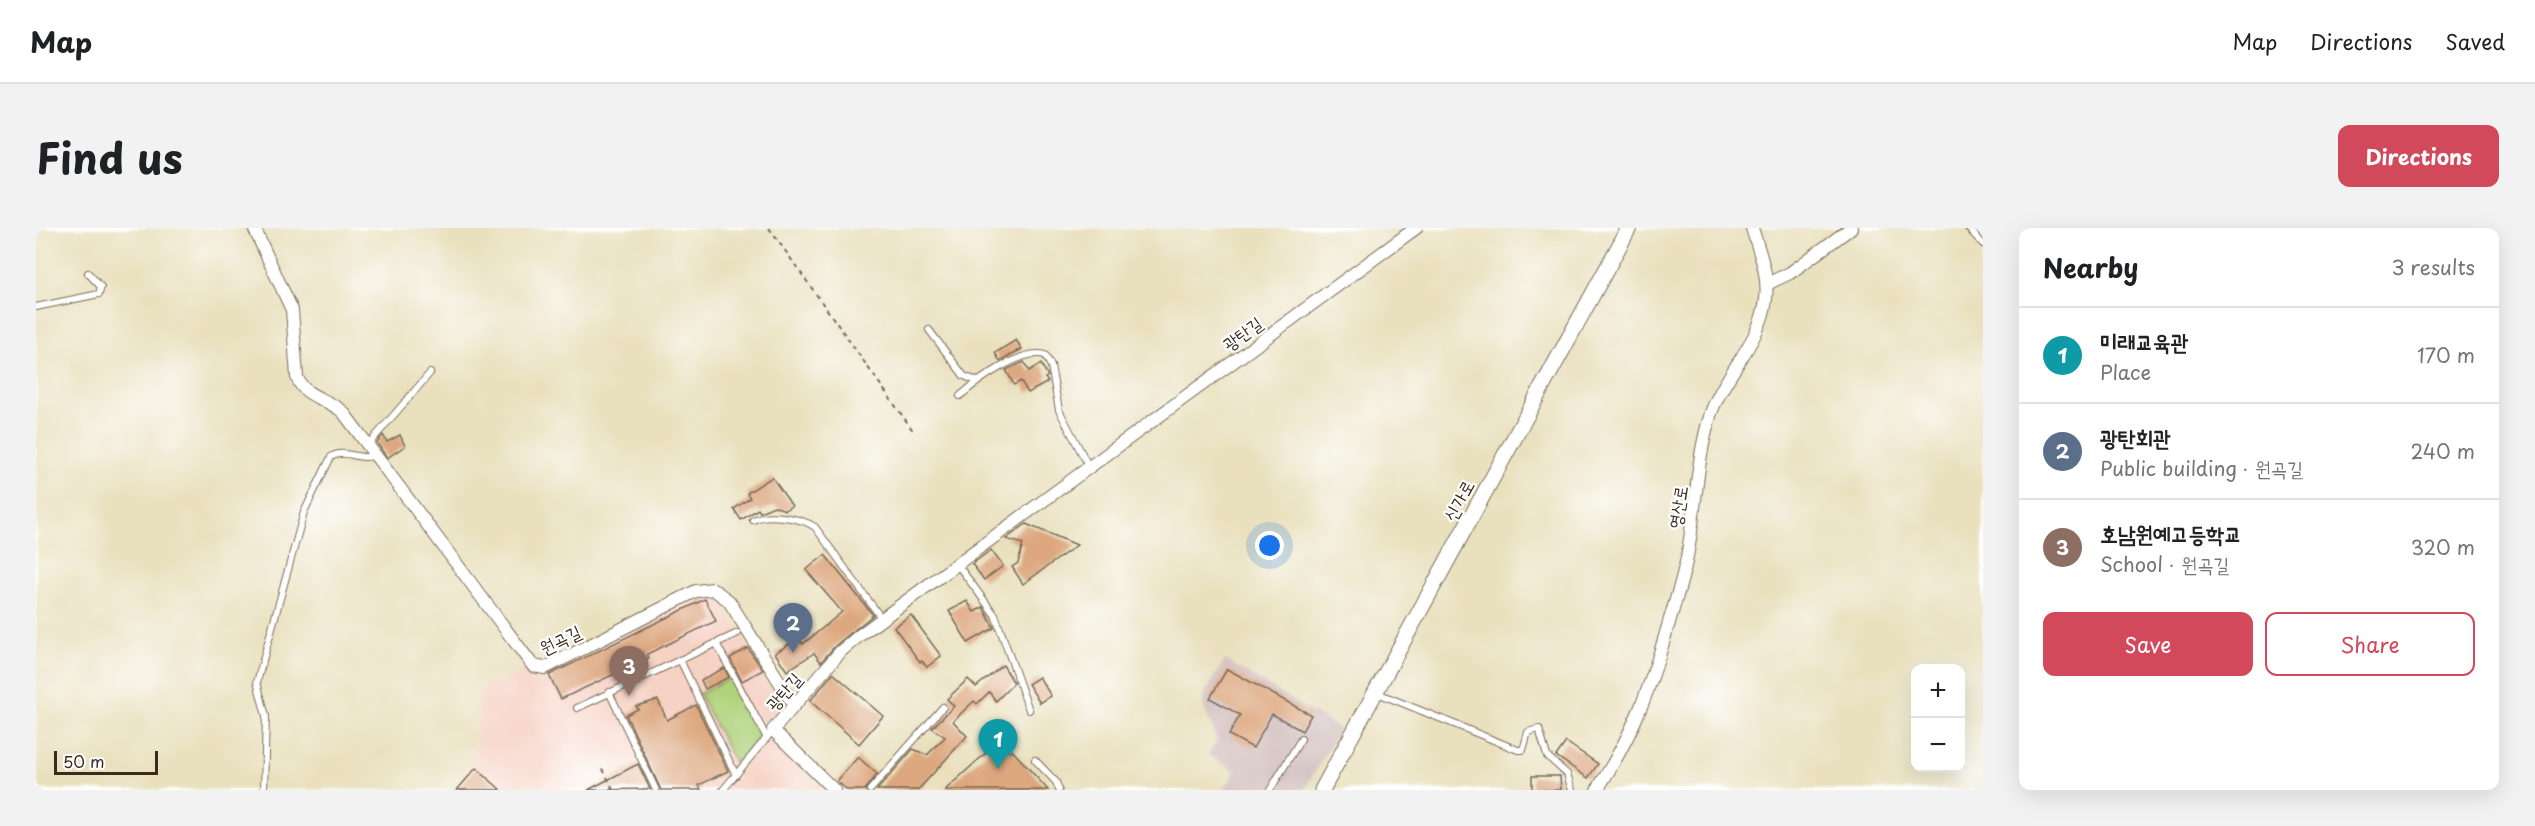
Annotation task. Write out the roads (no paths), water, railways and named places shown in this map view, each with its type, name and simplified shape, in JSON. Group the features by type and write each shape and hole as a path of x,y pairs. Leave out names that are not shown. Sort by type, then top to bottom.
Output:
{"street":[{"name":"원곡길","path":"254,228 292,310 297,377 301,385 307,392 337,407 533,666 545,668 696,591 713,589 729,601 794,705"},
{"name":"광탄길","path":"834,790 770,734 842,651 882,619 1416,228"},
{"name":"신가로","path":"1322,790 1629,228"},
{"name":"영산로","path":"1597,790 1636,724 1652,680 1687,559 1711,414 1730,374 1755,335 1764,310 1767,284 1752,228"},
{"path":"1767,284 1790,273 1851,228"}],"lane":[{"path":"1968,228 1983,244"},
{"path":"36,307 99,294 101,286 88,273"},
{"path":"929,330 964,376 977,381"},
{"path":"960,396 977,381 1026,356 1044,355 1052,366 1059,410 1089,467"},
{"path":"264,790 266,716 257,682 304,512 331,457 339,453 364,458 430,373"},
{"path":"753,520 765,516 811,525 882,619"},
{"path":"957,564 995,615 1029,710"},
{"path":"577,708 738,633"},
{"path":"716,643 770,734 727,788"},
{"path":"680,660 736,774"},
{"path":"609,692 656,790"},
{"path":"1376,692 1518,750 1523,750 1528,732 1539,729 1547,756 1567,774 1572,790"},
{"path":"870,790 943,707"},
{"path":"1270,790 1300,739"},
{"path":"1035,760 1056,782 1059,790"}],"place":[{"name":"광탄회관","path":"793,653"},
{"name":"호남원예고등학교","path":"629,696"},
{"name":"미래교육관","path":"998,769"}]}
